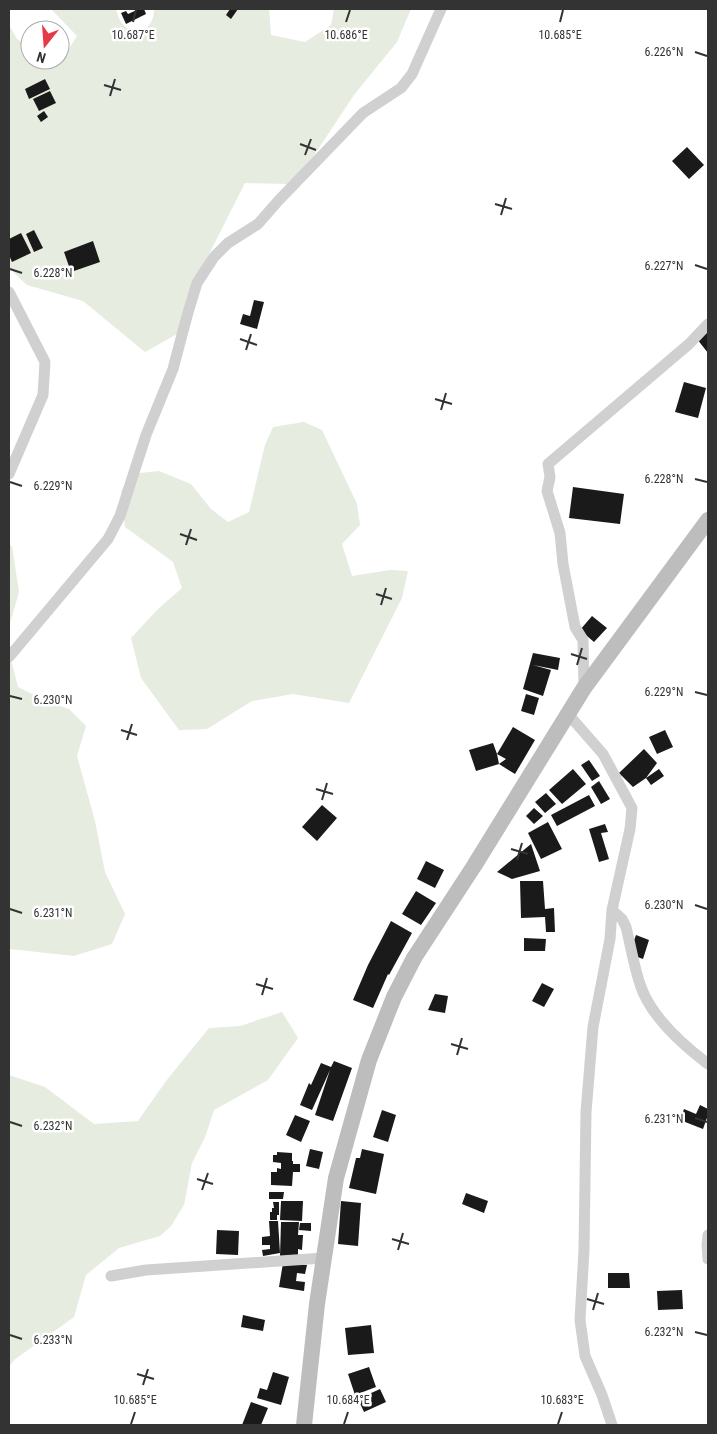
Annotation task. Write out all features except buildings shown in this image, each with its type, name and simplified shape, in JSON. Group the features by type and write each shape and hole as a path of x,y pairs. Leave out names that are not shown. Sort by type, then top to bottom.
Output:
{"street":[{"path":"9,657 108,539 120,516 146,435 173,369 197,283 214,257 228,244 258,224 363,113 401,88 412,74 440,9"},
{"path":"9,292 45,362 42,395 9,474"},
{"path":"584,688 583,640 575,627 563,564 560,533 547,491 550,477 548,464 689,344 708,324"},
{"path":"304,1425 317,1304 336,1178 369,1060 394,997 414,958 474,866 584,688 708,520"},
{"path":"568,714 603,754 632,808 630,829 612,910 610,939 593,1027 588,1079 584,1250 580,1320 585,1356 602,1394 612,1425"},
{"path":"612,910 622,919 626,927 641,988 657,1016 682,1043 708,1064"},
{"path":"708,1235 708,1259"},
{"path":"111,1276 146,1270 324,1258"}],"shaded area":[{"path":"51,9 116,9 119,19 124,26 141,33 151,22 154,9 269,9 271,35 305,42 331,25 334,9 411,9 397,42 354,95 295,184 245,183 193,286 179,333 145,352 83,301 27,285 9,268 9,25 20,41 20,70 70,70 70,47 77,36 70,29 70,20 62,20"},
{"path":"304,422 322,430 357,504 360,525 342,544 352,576 390,570 408,571 402,598 349,703 293,694 252,701 207,729 179,730 141,678 131,638 159,608 182,588 173,562 125,527 121,492 130,474 159,471 191,484 211,509 228,522 249,512 265,445 273,427"},
{"path":"9,544 12,546 19,592 9,627"},
{"path":"9,652 18,687 51,703 69,709 86,726 77,756 95,821 105,872 125,914 112,944 74,956 9,949"},
{"path":"282,1012 298,1038 268,1080 214,1110 205,1137 192,1163 184,1205 171,1226 160,1236 119,1248 86,1275 74,1317 14,1360 9,1367 9,1075 45,1087 94,1124 138,1121 166,1081 209,1028 240,1026"}]}
